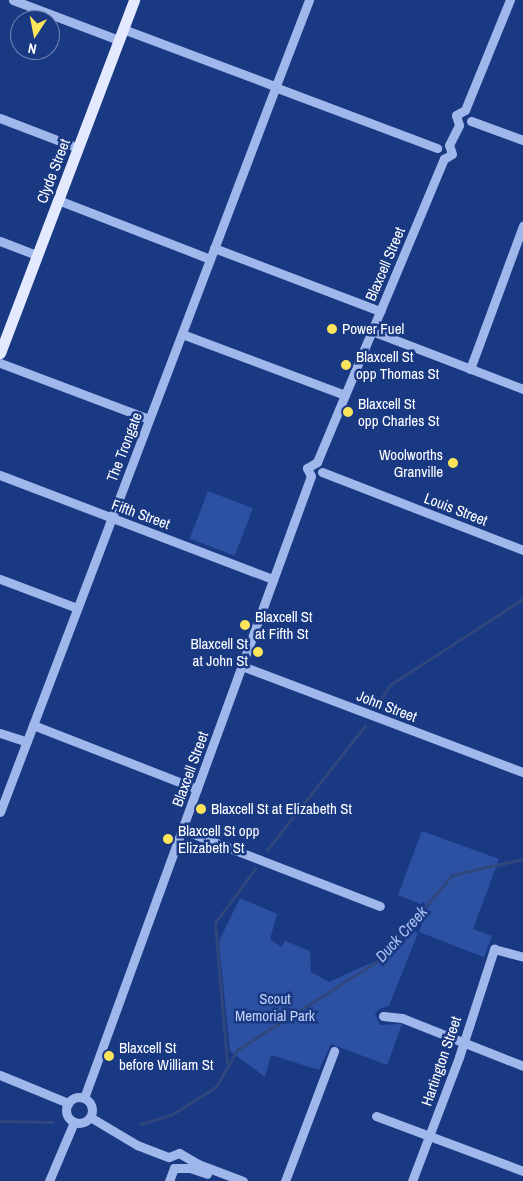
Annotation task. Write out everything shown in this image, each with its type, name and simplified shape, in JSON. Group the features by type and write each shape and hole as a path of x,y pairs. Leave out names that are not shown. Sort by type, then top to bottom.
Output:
{"main road":[{"name":"Clyde Street","path":"0,353 134,0"}],"street":[{"path":"12,0 119,40"},
{"name":"The Trongate","path":"0,812 309,0"},
{"path":"437,148 438,156 444,159 452,154 449,145 459,125 456,116 464,110 510,0"},
{"path":"123,29 437,148"},
{"path":"464,110 470,114 471,121"},
{"path":"0,118 78,148"},
{"path":"459,125 466,126 471,121"},
{"path":"471,121 523,140"},
{"path":"437,148 442,143 449,145"},
{"name":"Blaxcell Street","path":"317,462 444,159"},
{"path":"58,200 210,259"},
{"path":"470,369 523,226"},
{"path":"0,241 37,255"},
{"path":"214,248 380,311"},
{"path":"372,331 523,389"},
{"path":"182,334 345,395"},
{"path":"0,364 149,419"},
{"path":"317,462 321,465 322,472 318,477 311,476 308,468 317,462"},
{"name":"Louis Street","path":"322,472 523,550"},
{"name":"Fifth Street","path":"0,475 273,579"},
{"name":"Blaxcell Street","path":"84,1098 311,476"},
{"path":"0,579 77,608"},
{"name":"John Street","path":"242,666 523,772"},
{"path":"33,725 197,789"},
{"path":"0,732 26,742"},
{"path":"183,830 380,906"},
{"name":"Hartington Street","path":"412,1181 463,1042 494,949 523,957"},
{"path":"383,1016 402,1018 523,1066"},
{"path":"285,1181 334,1051"},
{"path":"0,1076 68,1103"},
{"path":"74,1098 84,1098 91,1105 90,1117 84,1122 74,1122 66,1114 68,1103 74,1098"},
{"path":"376,1116 523,1171"},
{"path":"90,1117 137,1145 169,1157"},
{"path":"49,1181 74,1122"},
{"path":"169,1157 176,1153 243,1181"},
{"path":"169,1181 177,1168 184,1164 183,1156"},
{"path":"169,1157 170,1165 177,1168 226,1181"}],"green space":[{"path":"208,491 253,508 235,556 190,539"},
{"path":"422,831 499,859 473,929 492,936 484,957 419,932 428,907 398,895"},
{"name":"Scout Memorial Park","path":"240,898 277,914 270,939 281,947 285,941 310,951 311,972 329,982 391,954 414,931 418,933 389,1006 379,1009 375,1014 380,1025 402,1024 387,1065 331,1044 319,1070 271,1055 265,1077 230,1051 219,941"}],"waterway":[{"path":"378,704 390,685 523,599"},
{"path":"267,850 365,726"},
{"name":"Duck Creek","path":"140,1124 171,1115 216,1087 237,1050 381,959 452,875 523,859"},
{"path":"227,1063 215,923 255,869"},
{"name":"Duck Creek","path":"0,1121 52,1122"}],"place":[{"name":"Power Fuel","path":"332,329"},
{"name":"Blaxcell St opp Thomas St","path":"346,365"},
{"name":"Blaxcell St opp Charles St","path":"348,412"},
{"name":"Woolworths Granville","path":"453,463"},
{"name":"Blaxcell St at Fifth St","path":"245,625"},
{"name":"Blaxcell St at John St","path":"258,652"},
{"name":"Blaxcell St at Elizabeth St","path":"201,809"},
{"name":"Blaxcell St opp Elizabeth St","path":"168,839"},
{"name":"Blaxcell St before William St","path":"109,1056"}]}
